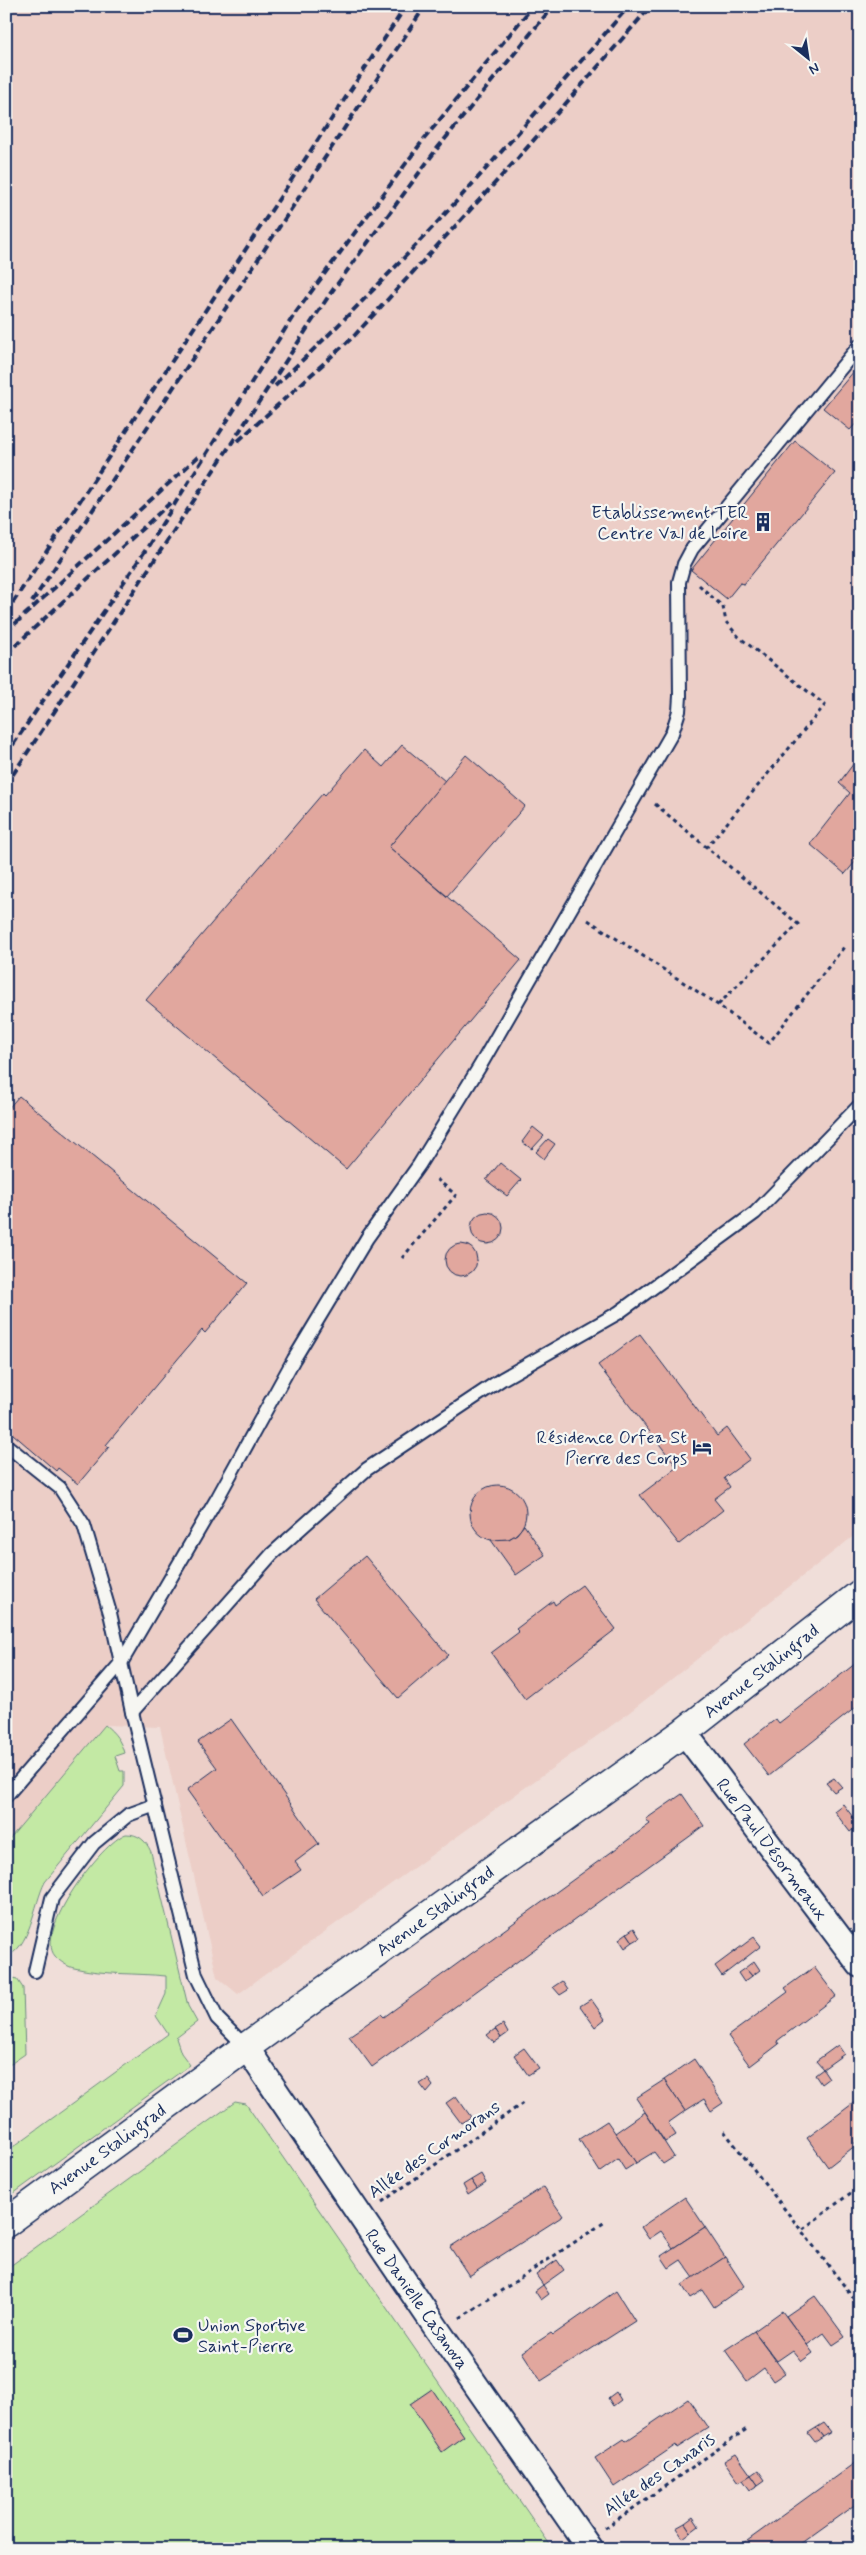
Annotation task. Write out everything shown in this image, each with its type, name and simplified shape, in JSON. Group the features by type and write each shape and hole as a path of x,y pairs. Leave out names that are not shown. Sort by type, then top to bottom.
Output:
{"street":[{"name":"Avenue Stalingrad","path":"6,2223 246,2047 684,1732 860,1594"},
{"name":"Rue Paul Désormeaux","path":"684,1732 860,1965"},
{"name":"Rue Danielle Casanova","path":"246,2047 360,2217 588,2545"}],"lane":[{"path":"6,1796 121,1662 218,1497 294,1359 367,1238 419,1165 571,909 672,733 679,711 678,601 682,570 692,549 860,345"},
{"path":"132,1712 272,1554 367,1469 502,1379 618,1313 755,1212 860,1105"},
{"path":"6,1445 60,1488 80,1518 110,1613 196,1975 217,2018 246,2047"},
{"path":"35,1971 52,1898 94,1843 128,1815 155,1805"}],"path":[{"path":"682,570 723,607 726,622 739,638 825,705 706,847"},
{"path":"638,792 798,924 718,1005"},
{"path":"571,909 718,1005 769,1043 844,947"},
{"path":"402,1258 456,1195 419,1165"},
{"name":"Allée des Cormorans","path":"360,2217 523,2103"},
{"path":"724,2131 860,2306"},
{"path":"802,2230 860,2186"},
{"path":"439,2332 605,2222"},
{"name":"Allée des Canaris","path":"588,2545 748,2428"}],"shaded area":[{"path":"6,6 860,6 860,1531 622,1718 238,1994 217,1977 160,1727 105,1725 6,1843"}],"green space":[{"path":"105,1725 112,1731 123,1749 124,1753 115,1756 120,1771 124,1771 124,1786 45,1882 21,1945 14,1952 6,1956 6,1843"},
{"path":"126,1834 141,1838 151,1852 188,2006 197,2022 176,2038 181,2053 190,2065 6,2199 6,2152 168,2034 156,2016 166,1994 166,1976 96,1972 72,1967 55,1956 51,1944 54,1928 62,1909 74,1889 102,1853"},
{"path":"9,1977 17,1979 23,1988 25,2054 6,2067 6,1997 9,1997"},
{"name":"Union Sportive Saint-Pierre","path":"235,2102 246,2104 553,2549 6,2549 6,2269"}],"building":[{"path":"860,364 860,419 850,430 823,408"},
{"name":"Etablissement TER Centre Val de Loire","path":"795,441 835,473 744,584 740,583 727,599 691,570"},
{"path":"402,745 445,781 389,847 521,960 346,1169 146,1000 323,793 325,795 364,750 383,767"},
{"path":"466,755 525,806 447,896 389,847"},
{"path":"860,755 860,856 845,874 810,844 850,793 839,783"},
{"path":"19,1096 247,1283 205,1333 202,1330 106,1445 109,1447 78,1484 58,1468 56,1471 6,1428 6,1111"},
{"path":"533,1127 544,1136 532,1149 522,1142"},
{"path":"548,1139 555,1144 544,1159 536,1152"},
{"path":"500,1163 521,1180 507,1196 486,1180"},
{"path":"487,1212 493,1213 498,1217 502,1222 502,1234 498,1239 493,1243 487,1244 481,1243 476,1239 472,1234 471,1228 472,1222 476,1217 481,1213"},
{"path":"461,1244 473,1248 477,1260 473,1272 461,1276 449,1272 445,1260 449,1248"},
{"name":"Résidence Orfea St Pierre des Corps","path":"640,1334 717,1436 727,1428 750,1459 724,1478 730,1487 714,1499 723,1510 679,1544 640,1495 677,1467 598,1365"},
{"path":"498,1485 509,1487 518,1493 524,1502 526,1513 524,1524 518,1533 509,1539 498,1541 487,1539 478,1533 472,1524 470,1513 472,1502 478,1493 487,1487"},
{"path":"524,1525 545,1555 516,1575 491,1540 509,1539 517,1534"},
{"path":"365,1556 448,1655 398,1698 314,1599"},
{"path":"582,1585 616,1629 525,1699 491,1653 519,1632 516,1629 553,1601 555,1605"},
{"path":"860,1660 860,1704 769,1776 744,1744 776,1719 779,1723"},
{"path":"231,1719 319,1844 295,1862 301,1870 263,1896 187,1790 217,1768 198,1742"},
{"path":"834,1778 842,1787 834,1792 826,1783"},
{"path":"682,1794 704,1826 372,2067 349,2036 381,2014 384,2017 650,1824 646,1819"},
{"path":"843,1804 859,1825 850,1832 834,1811"},
{"path":"634,1928 640,1938 633,1942 627,1933"},
{"path":"627,1933 633,1942 625,1948 619,1939"},
{"path":"754,1937 761,1946 722,1976 715,1966"},
{"path":"754,1961 760,1970 752,1976 745,1968"},
{"path":"814,1967 836,1996 777,2041 779,2044 750,2066 728,2036 788,1992 785,1988"},
{"path":"745,1968 752,1976 744,1982 738,1973"},
{"path":"562,1981 568,1990 560,1995 553,1987"},
{"path":"591,1999 605,2019 595,2027 580,2006"},
{"path":"503,2024 508,2033 501,2038 495,2029"},
{"path":"495,2029 501,2038 494,2043 487,2035"},
{"path":"838,2045 844,2054 823,2069 816,2061"},
{"path":"524,2048 539,2068 528,2075 514,2055"},
{"path":"694,2059 723,2103 711,2111 704,2099 685,2111 664,2080"},
{"path":"823,2069 829,2078 821,2084 815,2075"},
{"path":"428,2079 433,2086 427,2093 420,2084"},
{"path":"664,2080 685,2111 668,2123 676,2135 665,2142 636,2098"},
{"path":"456,2096 471,2117 461,2123 446,2103"},
{"path":"860,2098 860,2138 854,2143 856,2145 828,2167 807,2138"},
{"path":"645,2112 674,2157 663,2164 654,2152 636,2163 615,2133"},
{"path":"607,2121 636,2163 625,2170 618,2159 600,2172 579,2139"},
{"path":"481,2174 486,2183 477,2189 471,2180"},
{"path":"471,2180 477,2189 468,2195 463,2185"},
{"path":"543,2187 563,2216 469,2276 450,2247"},
{"path":"685,2197 705,2227 673,2248 661,2231 649,2239 641,2227"},
{"path":"705,2227 725,2257 694,2278 681,2260 669,2268 661,2256"},
{"path":"725,2257 744,2286 714,2307 703,2290 690,2298 682,2285"},
{"path":"557,2260 564,2270 543,2285 536,2275"},
{"path":"543,2285 549,2294 541,2300 535,2291"},
{"path":"616,2291 635,2321 541,2381 522,2352 551,2333 553,2335"},
{"path":"815,2296 845,2337 833,2345 824,2333 807,2345 786,2316"},
{"path":"782,2311 813,2353 802,2361 793,2350 777,2361 754,2331"},
{"path":"754,2331 785,2373 773,2381 764,2368 747,2381 725,2350"},
{"path":"432,2389 464,2436 442,2452 410,2404"},
{"path":"616,2392 621,2400 613,2406 608,2398"},
{"path":"688,2399 708,2428 677,2448 676,2445 614,2487 595,2458 624,2439 626,2441"},
{"path":"824,2423 831,2432 823,2437 816,2428"},
{"path":"816,2428 823,2437 815,2442 808,2433"},
{"path":"736,2454 751,2475 739,2482 724,2461"},
{"path":"860,2459 860,2501 793,2549 736,2549"},
{"path":"758,2470 765,2480 758,2485 751,2475"},
{"path":"751,2475 758,2485 750,2490 743,2480"},
{"path":"693,2517 699,2526 691,2532 685,2523"},
{"path":"685,2523 691,2532 683,2538 676,2528"}],"railway":[{"path":"6,613 406,6"},
{"path":"32,602 425,6"},
{"path":"6,755 145,551 294,315 424,139 533,6"},
{"path":"6,785 330,294 436,150 553,6"},
{"path":"275,386 368,295 457,201 629,6"},
{"path":"238,441 354,336 518,158 651,6"},
{"path":"6,632 201,454"},
{"path":"6,654 170,503"}],"place":[{"name":"Etablissement TER Centre Val de Loire","path":"763,522"},
{"name":"Résidence Orfea St Pierre des Corps","path":"702,1447"},
{"name":"Union Sportive Saint-Pierre","path":"183,2335"}]}
